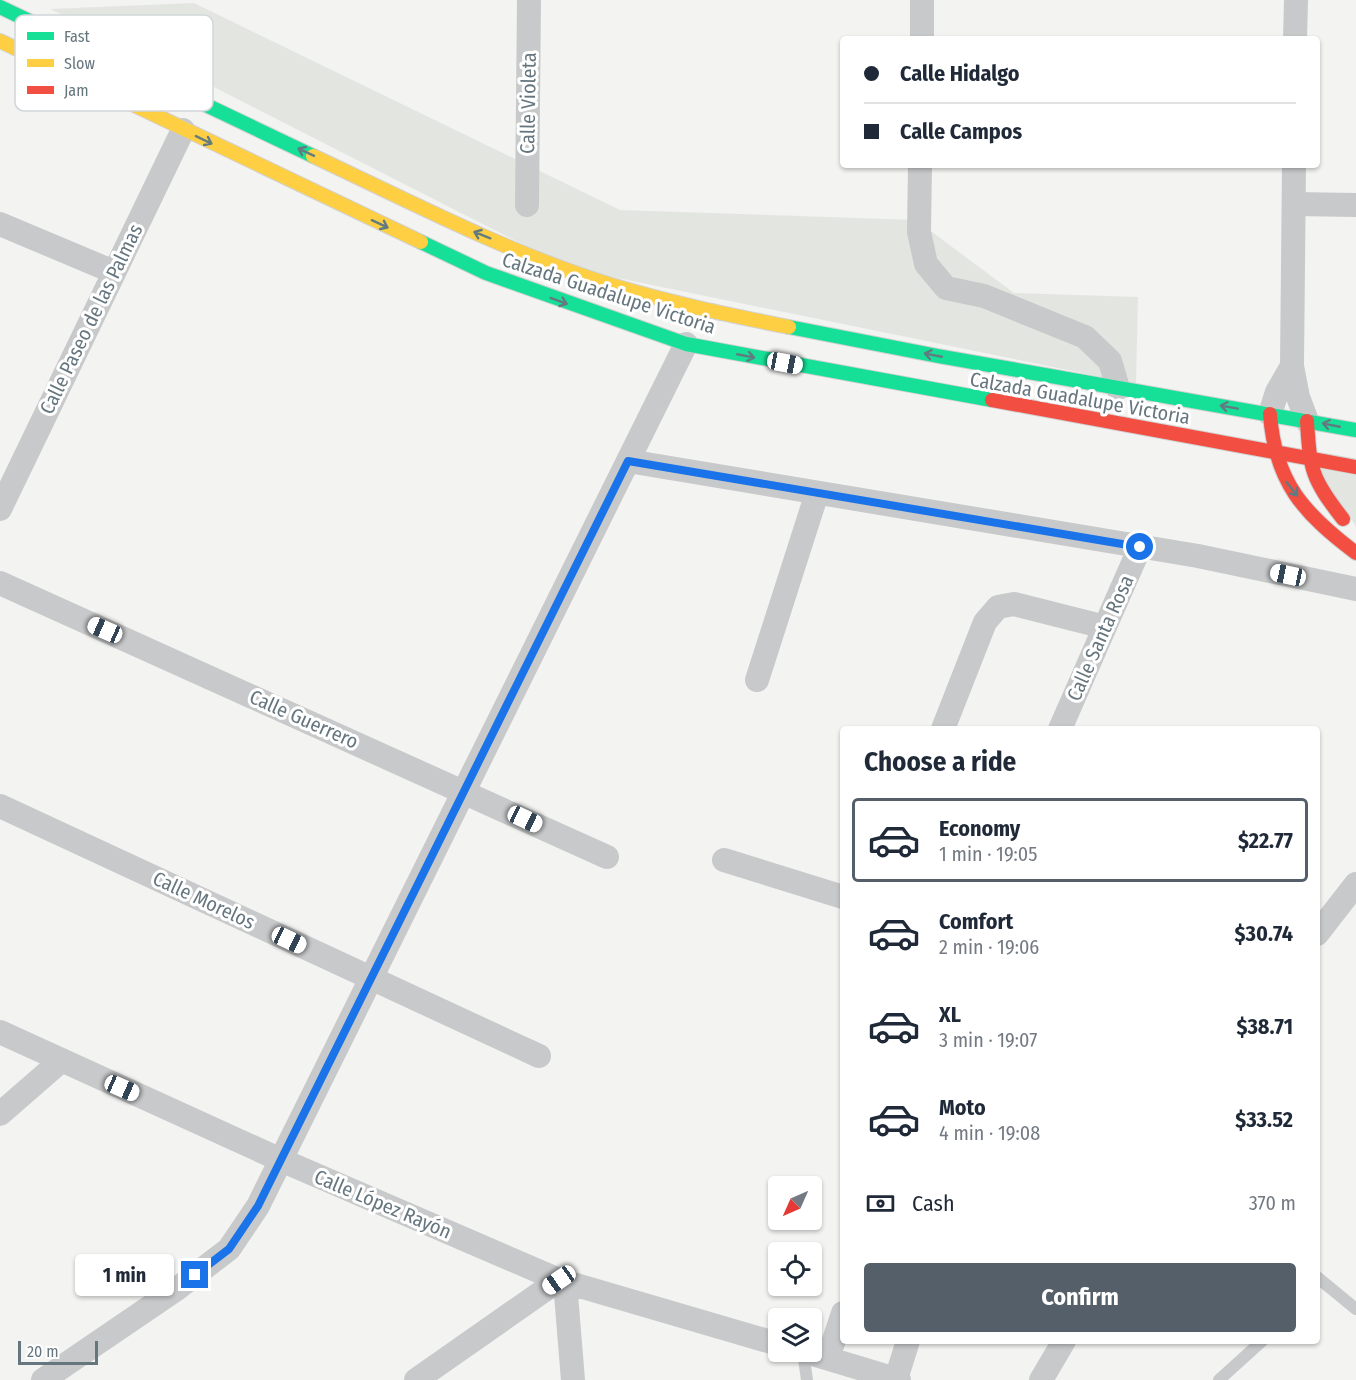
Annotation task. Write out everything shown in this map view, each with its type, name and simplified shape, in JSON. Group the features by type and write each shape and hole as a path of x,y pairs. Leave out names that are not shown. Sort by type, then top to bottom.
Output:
{"main road":[{"name":"Calzada Guadalupe Victoria","path":"0,7 17,15"},
{"name":"Calzada Guadalupe Victoria","path":"0,41 15,48"},
{"name":"Calzada Guadalupe Victoria","path":"213,108 472,231 599,280 675,303 1118,388 1356,430"},
{"name":"Calzada Guadalupe Victoria","path":"144,111 486,273 559,301 686,344 1356,467"},
{"path":"1270,414 1274,453 1287,484 1333,537 1356,553"},
{"path":"1307,421 1310,459 1317,487 1353,535"}],"street":[{"name":"Calle Violeta","path":"527,205 529,0"},
{"path":"922,0 922,36"},
{"path":"1295,36 1296,0"},
{"name":"Calle Paseo de las Palmas","path":"0,509 183,130"},
{"path":"920,168 919,232 926,264 946,288 984,296 1085,337 1110,361 1118,388"},
{"path":"1294,168 1292,366 1298,398 1307,421"},
{"path":"1294,204 1356,205"},
{"path":"0,224 114,272"},
{"path":"43,1380 178,1288 229,1249 258,1206 686,344"},
{"path":"1270,414 1277,392 1292,366"},
{"path":"628,461 1198,556 1356,589"},
{"path":"757,681 817,493"},
{"name":"Calle Santa Rosa","path":"1061,726 1140,547"},
{"name":"Calle Guerrero","path":"0,583 464,790 607,857"},
{"path":"944,726 985,622 998,607 1014,604 1105,627"},
{"name":"Calle Morelos","path":"0,806 539,1056"},
{"path":"724,860 840,896"},
{"path":"1320,930 1356,884"},
{"name":"Calle López Rayón","path":"0,1032 281,1160 562,1281 768,1341"},
{"path":"0,1114 62,1060"},
{"path":"416,1380 562,1281 573,1380"},
{"path":"822,1341 840,1317"},
{"path":"822,1357 897,1380 907,1344"},
{"path":"1041,1380 1062,1344"}],"lane":[{"path":"1320,1283 1356,1309"},
{"path":"1219,1380 1259,1344"},
{"path":"807,1380 810,1362"}],"shaded area":[{"path":"194,3 620,210 916,220 1014,293 1138,297 1136,384 569,268 213,87 213,15 63,15 50,9"},
{"path":"1316,466 1356,472 1356,528 1355,525"}],"traffic: fast":[{"path":"0,7 17,15"},
{"path":"213,108 313,156"},
{"path":"421,242 486,273 686,344 992,400"},
{"path":"789,327 938,356 1356,430"}],"traffic: slow":[{"path":"0,41 15,48"},
{"path":"147,111 421,242"},
{"path":"313,156 460,226 573,272 655,297 789,327"}],"traffic: jam":[{"path":"992,400 1356,467"},
{"path":"1270,414 1278,459 1295,494 1321,524 1356,553"},
{"path":"1307,421 1314,474 1343,519"}],"route":[{"path":"195,1275 229,1249 258,1206 628,461 1140,547"}]}
